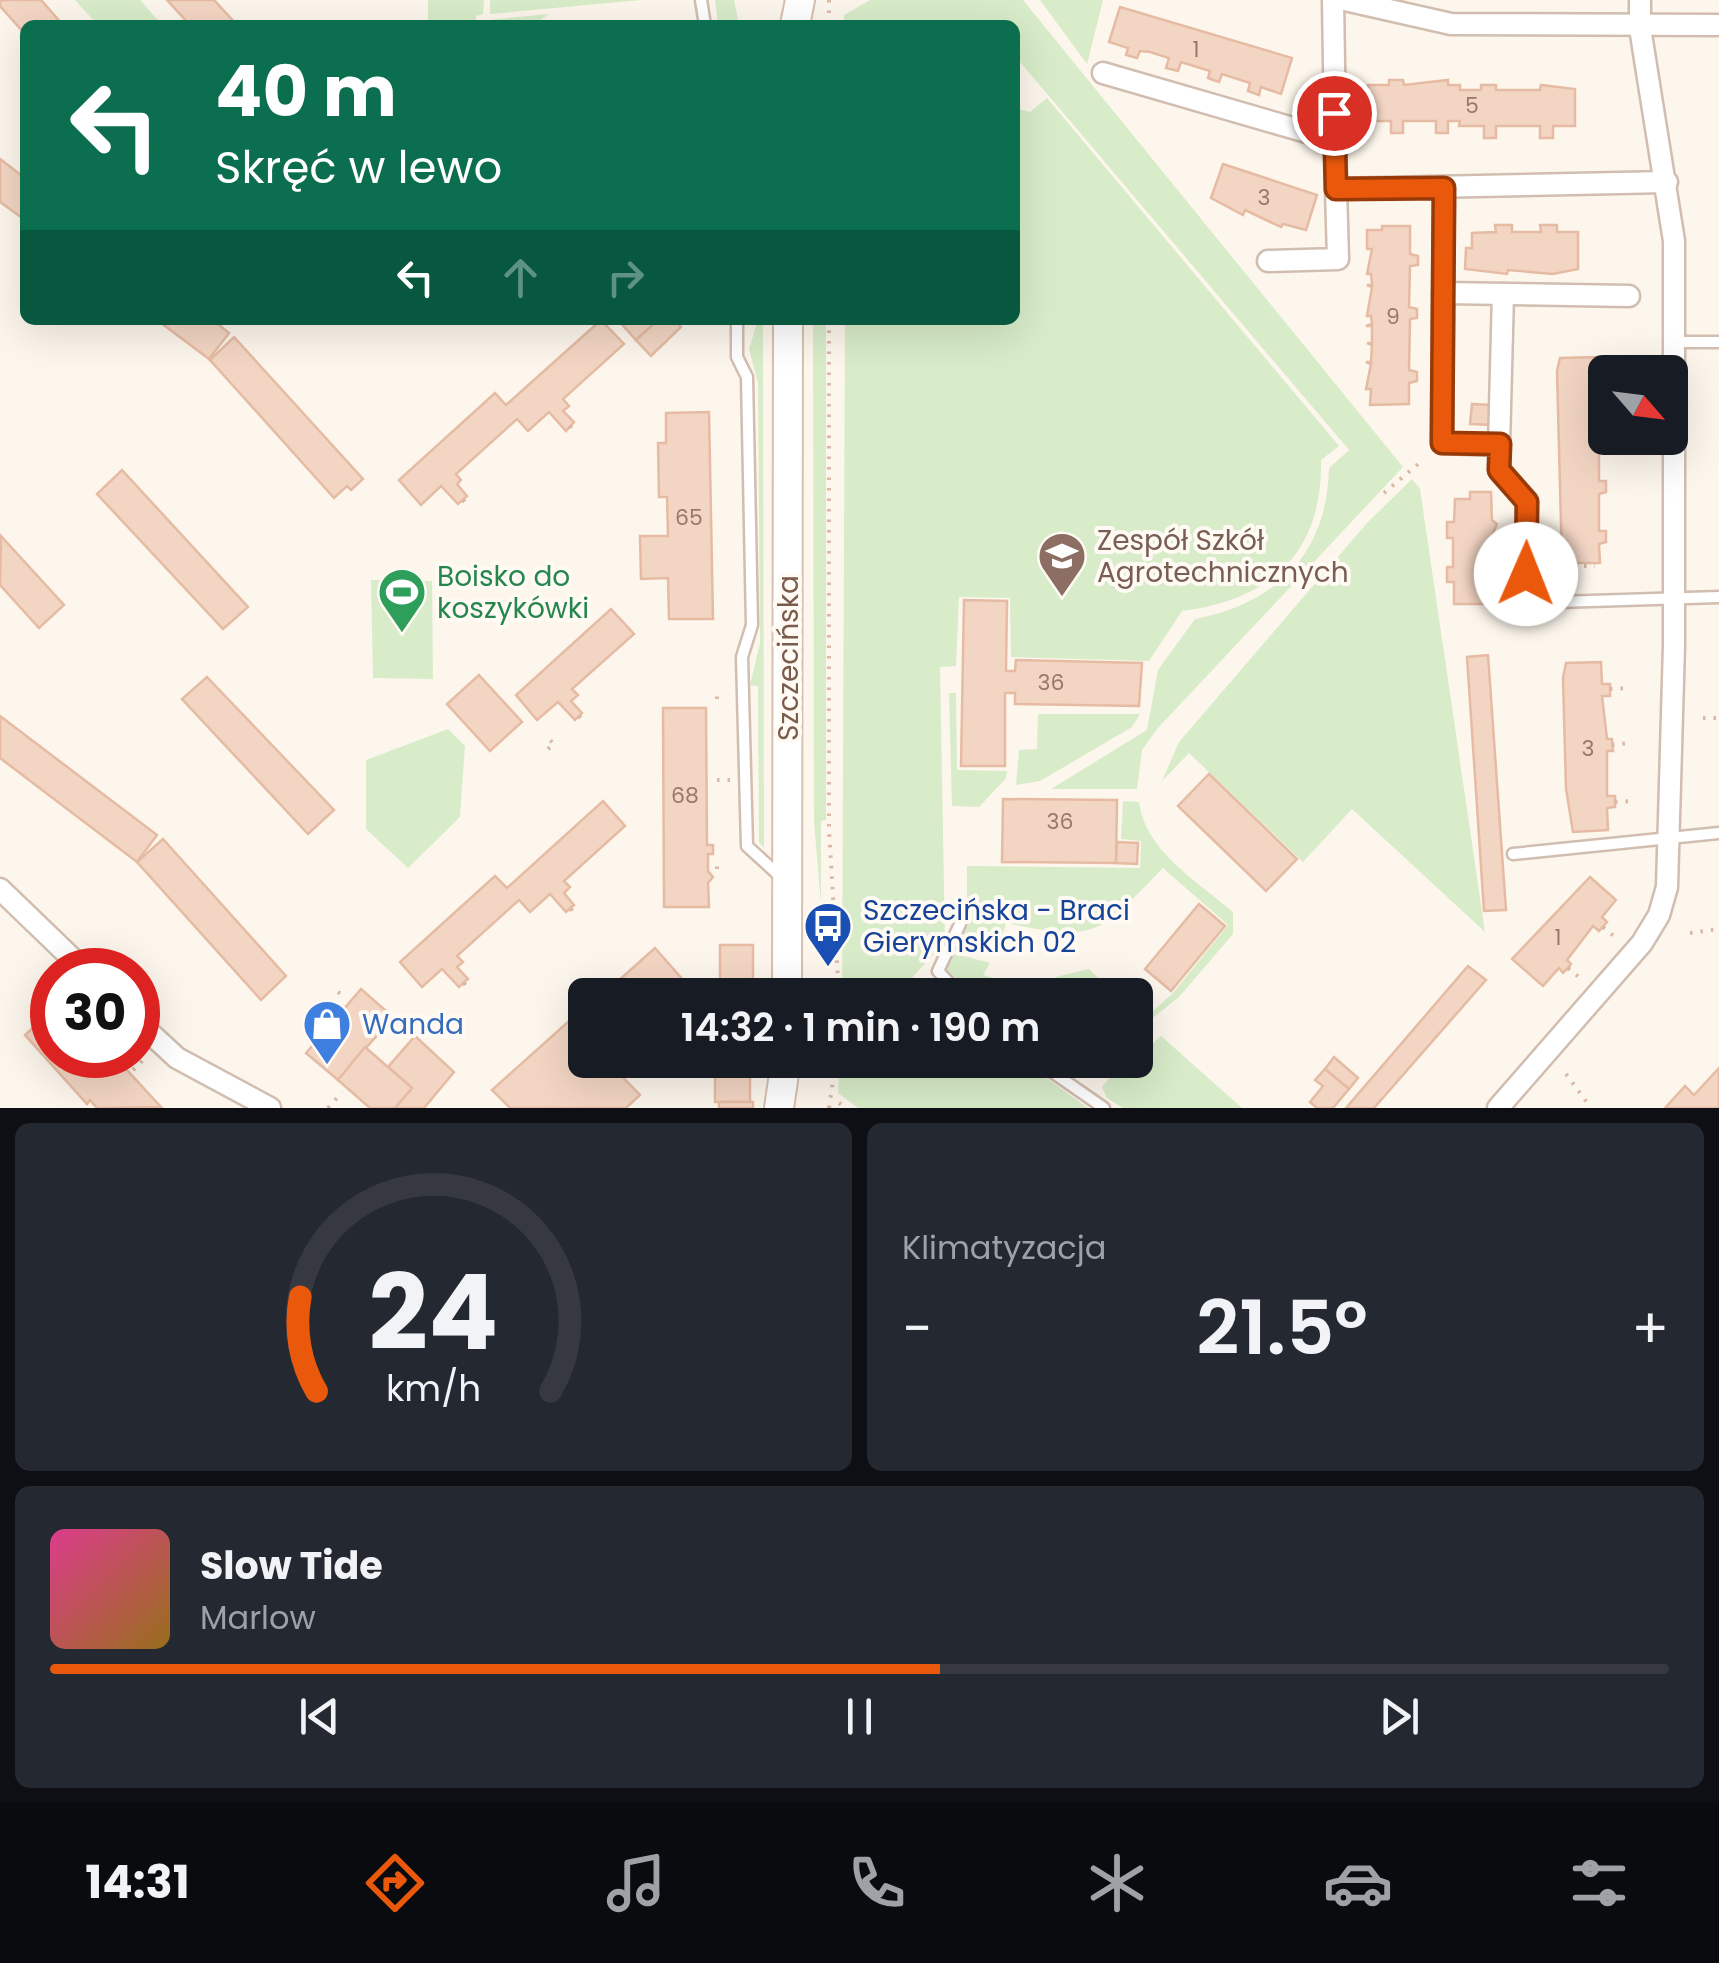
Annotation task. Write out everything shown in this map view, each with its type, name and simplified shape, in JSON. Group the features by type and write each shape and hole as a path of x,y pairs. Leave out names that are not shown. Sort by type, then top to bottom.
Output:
{"street":[{"path":"1268,260 1338,259 1333,0"},
{"path":"1345,0 1451,24 1640,28 1719,25"},
{"path":"1498,1108 1642,943 1659,916 1672,838 1674,241 1640,28 1640,0"},
{"path":"1103,72 1334,140"},
{"path":"1336,189 1667,182"},
{"path":"1444,188 1442,443 1500,444"},
{"path":"1444,293 1629,296"},
{"path":"1503,294 1499,470 1527,502 1525,603"},
{"name":"Szczecińska","path":"787,978 788,325"},
{"path":"0,889 61,948"},
{"path":"160,1042 178,1058 270,1108"},
{"path":"779,1108 783,1078"},
{"path":"790,1078 798,1108"}],"lane":[{"path":"737,326 737,357 747,377 752,624 742,657 747,846 788,883"},
{"path":"1676,342 1719,342"},
{"path":"1525,603 1719,596"},
{"path":"1513,854 1719,833"},
{"path":"944,978 938,971 960,924"},
{"path":"1061,1078 1104,1108"}],"path":[{"path":"829,325 829,830 839,978"},
{"path":"1384,493 1424,458"},
{"path":"1584,566 1594,566"},
{"path":"1610,689 1626,688"},
{"path":"717,690 717,700"},
{"path":"1702,718 1719,718"},
{"path":"548,738 554,744 548,748"},
{"path":"1612,745 1629,743"},
{"path":"717,780 730,780"},
{"path":"1615,802 1632,801"},
{"path":"1603,927 1615,937"},
{"path":"1690,933 1719,929"},
{"path":"1568,968 1580,978"},
{"path":"338,992 344,997"},
{"path":"1566,1074 1590,1108"},
{"path":"829,1108 833,1078"},
{"path":"328,1108 342,1092"},
{"path":"839,1103 846,1108"}],"green space":[{"path":"75,0 140,0 158,20 93,20"},
{"path":"428,0 484,0 483,14 476,20 428,20"},
{"path":"490,0 641,0 490,14"},
{"path":"715,0 734,0 738,20 717,20"},
{"path":"870,0 1023,0 1403,467 1157,729 1142,750 1137,789 1051,789 1147,730 1158,670 1195,619 1250,601 1292,570 1319,526 1329,468 1349,450 1020,62 1020,20 844,20 844,15"},
{"path":"1040,0 1103,0 1087,64"},
{"path":"549,14 540,20 489,20"},
{"name":"Zespół Szkół Agrotechnicznych","path":"1047,98 1339,446 1321,460 1312,521 1301,546 1285,566 1241,596 1182,611 1149,661 1011,657 1010,598 959,597 956,666 940,667 945,942 912,978 842,978 845,325 1020,325 1020,109 1030,112"},
{"path":"756,325 763,325 764,848 759,842 758,686 750,685 760,643 758,383 749,349"},
{"path":"813,325 826,325 826,820 821,821 821,904 814,822"},
{"path":"1412,479 1420,489 1485,932 1352,809 1303,862 1189,753 1162,781 1179,742 1367,523"},
{"name":"Boisko do koszykówki","path":"371,580 432,581 433,679 373,678"},
{"path":"949,693 956,693 957,770 1007,771 1006,778 979,807 952,806"},
{"path":"1038,714 1140,714 1132,727 1040,781 1016,785 1019,750 1037,749"},
{"path":"448,729 465,746 460,817 408,868 366,829 366,760"},
{"path":"1123,801 1139,802 1143,820 1162,850 1233,912 1233,934 1179,997 1153,1018 1153,1011 1173,993 1228,925 1163,868 1125,907 1096,927 1061,932 1006,923 998,948 962,936 967,926 967,866 1140,868 1141,841 1121,839"},
{"path":"953,953 990,963 983,975 993,978 954,978 945,970"},
{"path":"1089,969 1098,978 1055,978 1056,977"},
{"path":"1161,1036 1242,1108 1123,1108 1107,1098 1102,1087 1110,1078 1153,1078 1153,1043"},
{"path":"839,1078 1046,1078 1088,1108 858,1108 838,1093"}],"building":[{"path":"0,0 41,0 59,20 20,20 20,28 0,6"},
{"path":"167,0 214,0 232,20 185,20"},
{"path":"1120,7 1292,58 1281,94 1261,87 1259,95 1248,91 1250,83 1222,74 1219,82 1208,78 1210,71 1181,62 1178,71 1166,68 1169,58 1150,52 1140,51 1137,58 1126,55 1128,48 1109,42"},
{"path":"1389,80 1403,80 1404,85 1448,80 1448,85 1460,85 1460,90 1481,90 1481,85 1496,85 1496,90 1540,90 1541,85 1575,89 1575,126 1553,126 1553,138 1540,138 1540,126 1496,126 1496,138 1484,138 1484,126 1459,126 1460,121 1448,121 1448,133 1436,133 1436,121 1403,121 1403,133 1391,133 1391,121 1369,121 1368,85 1389,85"},
{"path":"0,159 20,174 20,216 0,202"},
{"path":"1223,164 1317,195 1306,230 1283,224 1281,227 1245,210 1243,215 1211,198"},
{"path":"1495,225 1512,225 1512,232 1541,232 1540,225 1557,225 1557,232 1578,232 1578,269 1553,274 1508,270 1507,274 1465,269 1466,248 1472,248 1472,233 1496,232"},
{"path":"1382,226 1410,226 1410,254 1418,256 1418,265 1410,266 1409,307 1417,309 1417,318 1410,319 1409,370 1417,372 1417,381 1409,383 1409,404 1370,405 1371,389 1366,389 1371,364 1366,362 1371,362 1372,345 1367,343 1372,343 1372,326 1366,326 1372,324 1371,316 1367,316 1372,287 1367,285 1372,285 1371,274 1367,274 1372,249 1367,249 1367,230 1382,230"},
{"path":"164,325 219,325 229,333 209,359"},
{"path":"595,325 606,325 624,344 563,399 569,406 563,411 574,422 566,431 549,412 528,431 517,419 456,474 461,480 457,484 467,496 458,504 441,486 421,505 399,480 495,393 506,405"},
{"path":"622,325 652,325 636,340"},
{"path":"652,325 681,327 651,356 636,340"},
{"path":"234,337 363,479 351,490 347,486 334,498 210,360"},
{"path":"1588,357 1588,455 1599,455 1599,481 1606,481 1606,492 1599,494 1599,531 1606,531 1606,542 1599,544 1600,563 1562,563 1557,371 1560,358"},
{"path":"1472,404 1492,405 1491,425 1470,424"},
{"path":"709,412 713,619 669,619 668,578 641,579 640,536 668,536 667,497 659,497 658,443 666,443 666,413"},
{"path":"122,470 248,607 223,629 97,494"},
{"path":"1470,492 1491,492 1492,520 1497,524 1492,535 1496,584 1492,586 1490,604 1454,604 1454,582 1447,582 1447,567 1453,567 1453,538 1447,538 1447,522 1454,522 1455,499 1470,499"},
{"path":"1,536 64,605 39,628 0,585"},
{"path":"964,600 1007,601 1006,671 1015,671 1016,660 1142,663 1139,706 1015,704 1015,693 1005,693 1005,766 961,766"},
{"path":"611,609 634,634 572,689 578,695 571,701 582,713 575,720 558,702 537,720 516,695"},
{"path":"1488,655 1506,910 1484,911 1467,657"},
{"path":"1601,662 1602,684 1610,684 1610,696 1602,696 1607,739 1612,739 1613,751 1607,751 1607,796 1615,796 1615,807 1607,808 1608,830 1573,832 1566,789 1563,678 1566,663"},
{"path":"479,675 522,722 490,751 447,704"},
{"path":"207,677 334,810 308,834 182,699"},
{"path":"663,708 706,708 707,845 713,845 713,854 708,854 708,871 713,877 708,883 709,907 664,907"},
{"path":"0,716 157,835 137,862 0,758"},
{"path":"1209,774 1297,859 1266,891 1178,806"},
{"path":"1003,799 1117,800 1116,863 1002,862"},
{"path":"603,801 625,826 564,881 570,887 564,893 574,905 566,912 550,894 530,912 519,900 457,956 463,962 457,967 468,979 459,987 442,969 422,987 400,962 495,876 507,888"},
{"path":"163,839 286,976 261,1000 137,862"},
{"path":"1117,842 1138,843 1137,864 1116,863"},
{"path":"1590,877 1616,900 1602,917 1607,922 1599,931 1593,926 1567,960 1571,964 1568,968 1563,973 1559,968 1543,986 1512,959"},
{"path":"1199,904 1225,926 1171,991 1145,969"},
{"path":"720,945 753,945 753,978 720,978"},
{"path":"655,948 681,978 622,978"},
{"path":"1468,966 1486,980 1374,1108 1346,1108"},
{"path":"361,989 393,1017 338,1080 306,1053"},
{"path":"568,1022 568,1078 623,1078 640,1095 626,1108 510,1108 492,1090"},
{"path":"415,1036 454,1072 424,1108 395,1108 412,1088 388,1067"},
{"path":"365,1047 412,1088 395,1108 370,1108 338,1080"},
{"path":"1334,1057 1358,1078 1349,1089 1325,1069"},
{"path":"1719,1068 1719,1108 1665,1108 1685,1086 1694,1095"},
{"path":"1325,1069 1349,1089 1333,1108 1317,1108 1310,1102 1323,1086 1315,1080"},
{"path":"64,1078 134,1078 161,1107 97,1108 90,1100 87,1104"},
{"path":"715,1078 750,1078 750,1102 715,1102"},
{"path":"719,1102 753,1102 753,1108 719,1108"}],"place":[{"name":"Zespół Szkół Agrotechnicznych","path":"1062,598"},
{"name":"Boisko do koszykówki","path":"402,634"},
{"name":"Szczecińska - Braci Gierymskich 02","path":"828,968"},
{"name":"Wanda","path":"327,1066"}],"route":[{"path":"1334,113 1336,189 1444,188 1442,443 1500,444 1499,470 1527,502 1526,574"}]}
